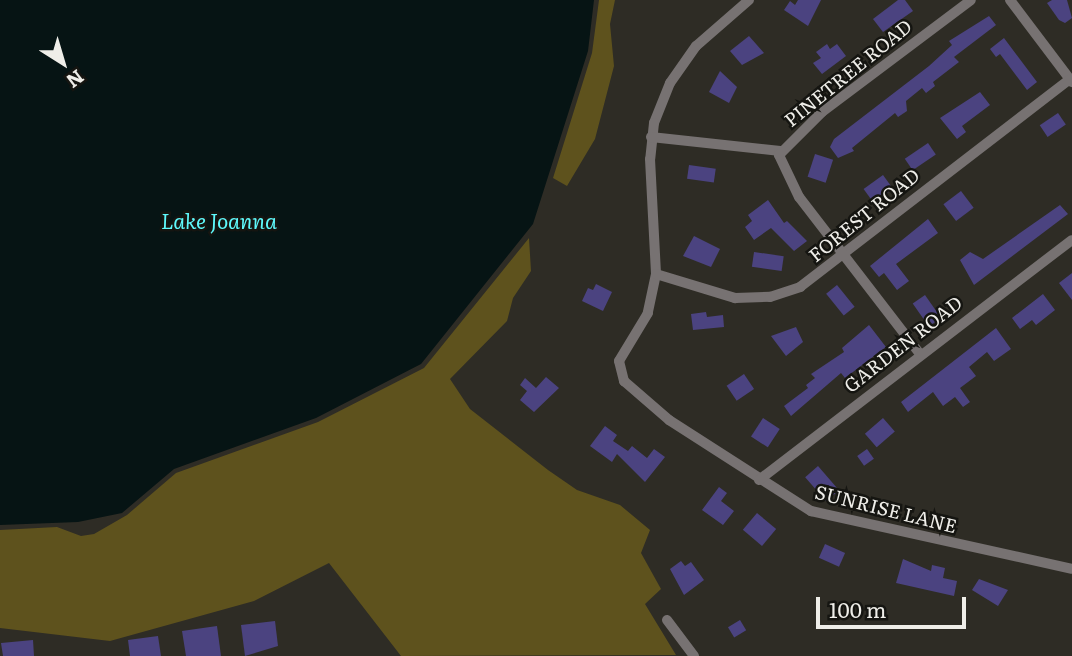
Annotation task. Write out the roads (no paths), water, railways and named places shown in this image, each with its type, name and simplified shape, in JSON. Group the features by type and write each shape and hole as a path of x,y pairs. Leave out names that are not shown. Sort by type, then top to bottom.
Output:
{"street":[{"path":"656,274 651,137 659,107 682,64 696,46 749,0"},
{"name":"PINETREE ROAD","path":"920,354 799,197 780,151 822,113 971,0"},
{"path":"1010,0 1071,81"},
{"name":"FOREST ROAD","path":"656,274 735,298 770,297 800,287 842,252 1071,81"},
{"path":"651,137 780,151"},
{"name":"GARDEN ROAD","path":"760,480 920,354 1072,240"},
{"name":"SUNRISE LANE","path":"656,274 648,313 619,361 632,392 760,480 828,517 1072,569"},
{"path":"667,620 694,656"}],"water":[{"name":"Lake Joanna","path":"0,0 594,0 588,51 533,224 421,364 316,418 174,469 122,513 78,522 0,525"}]}
